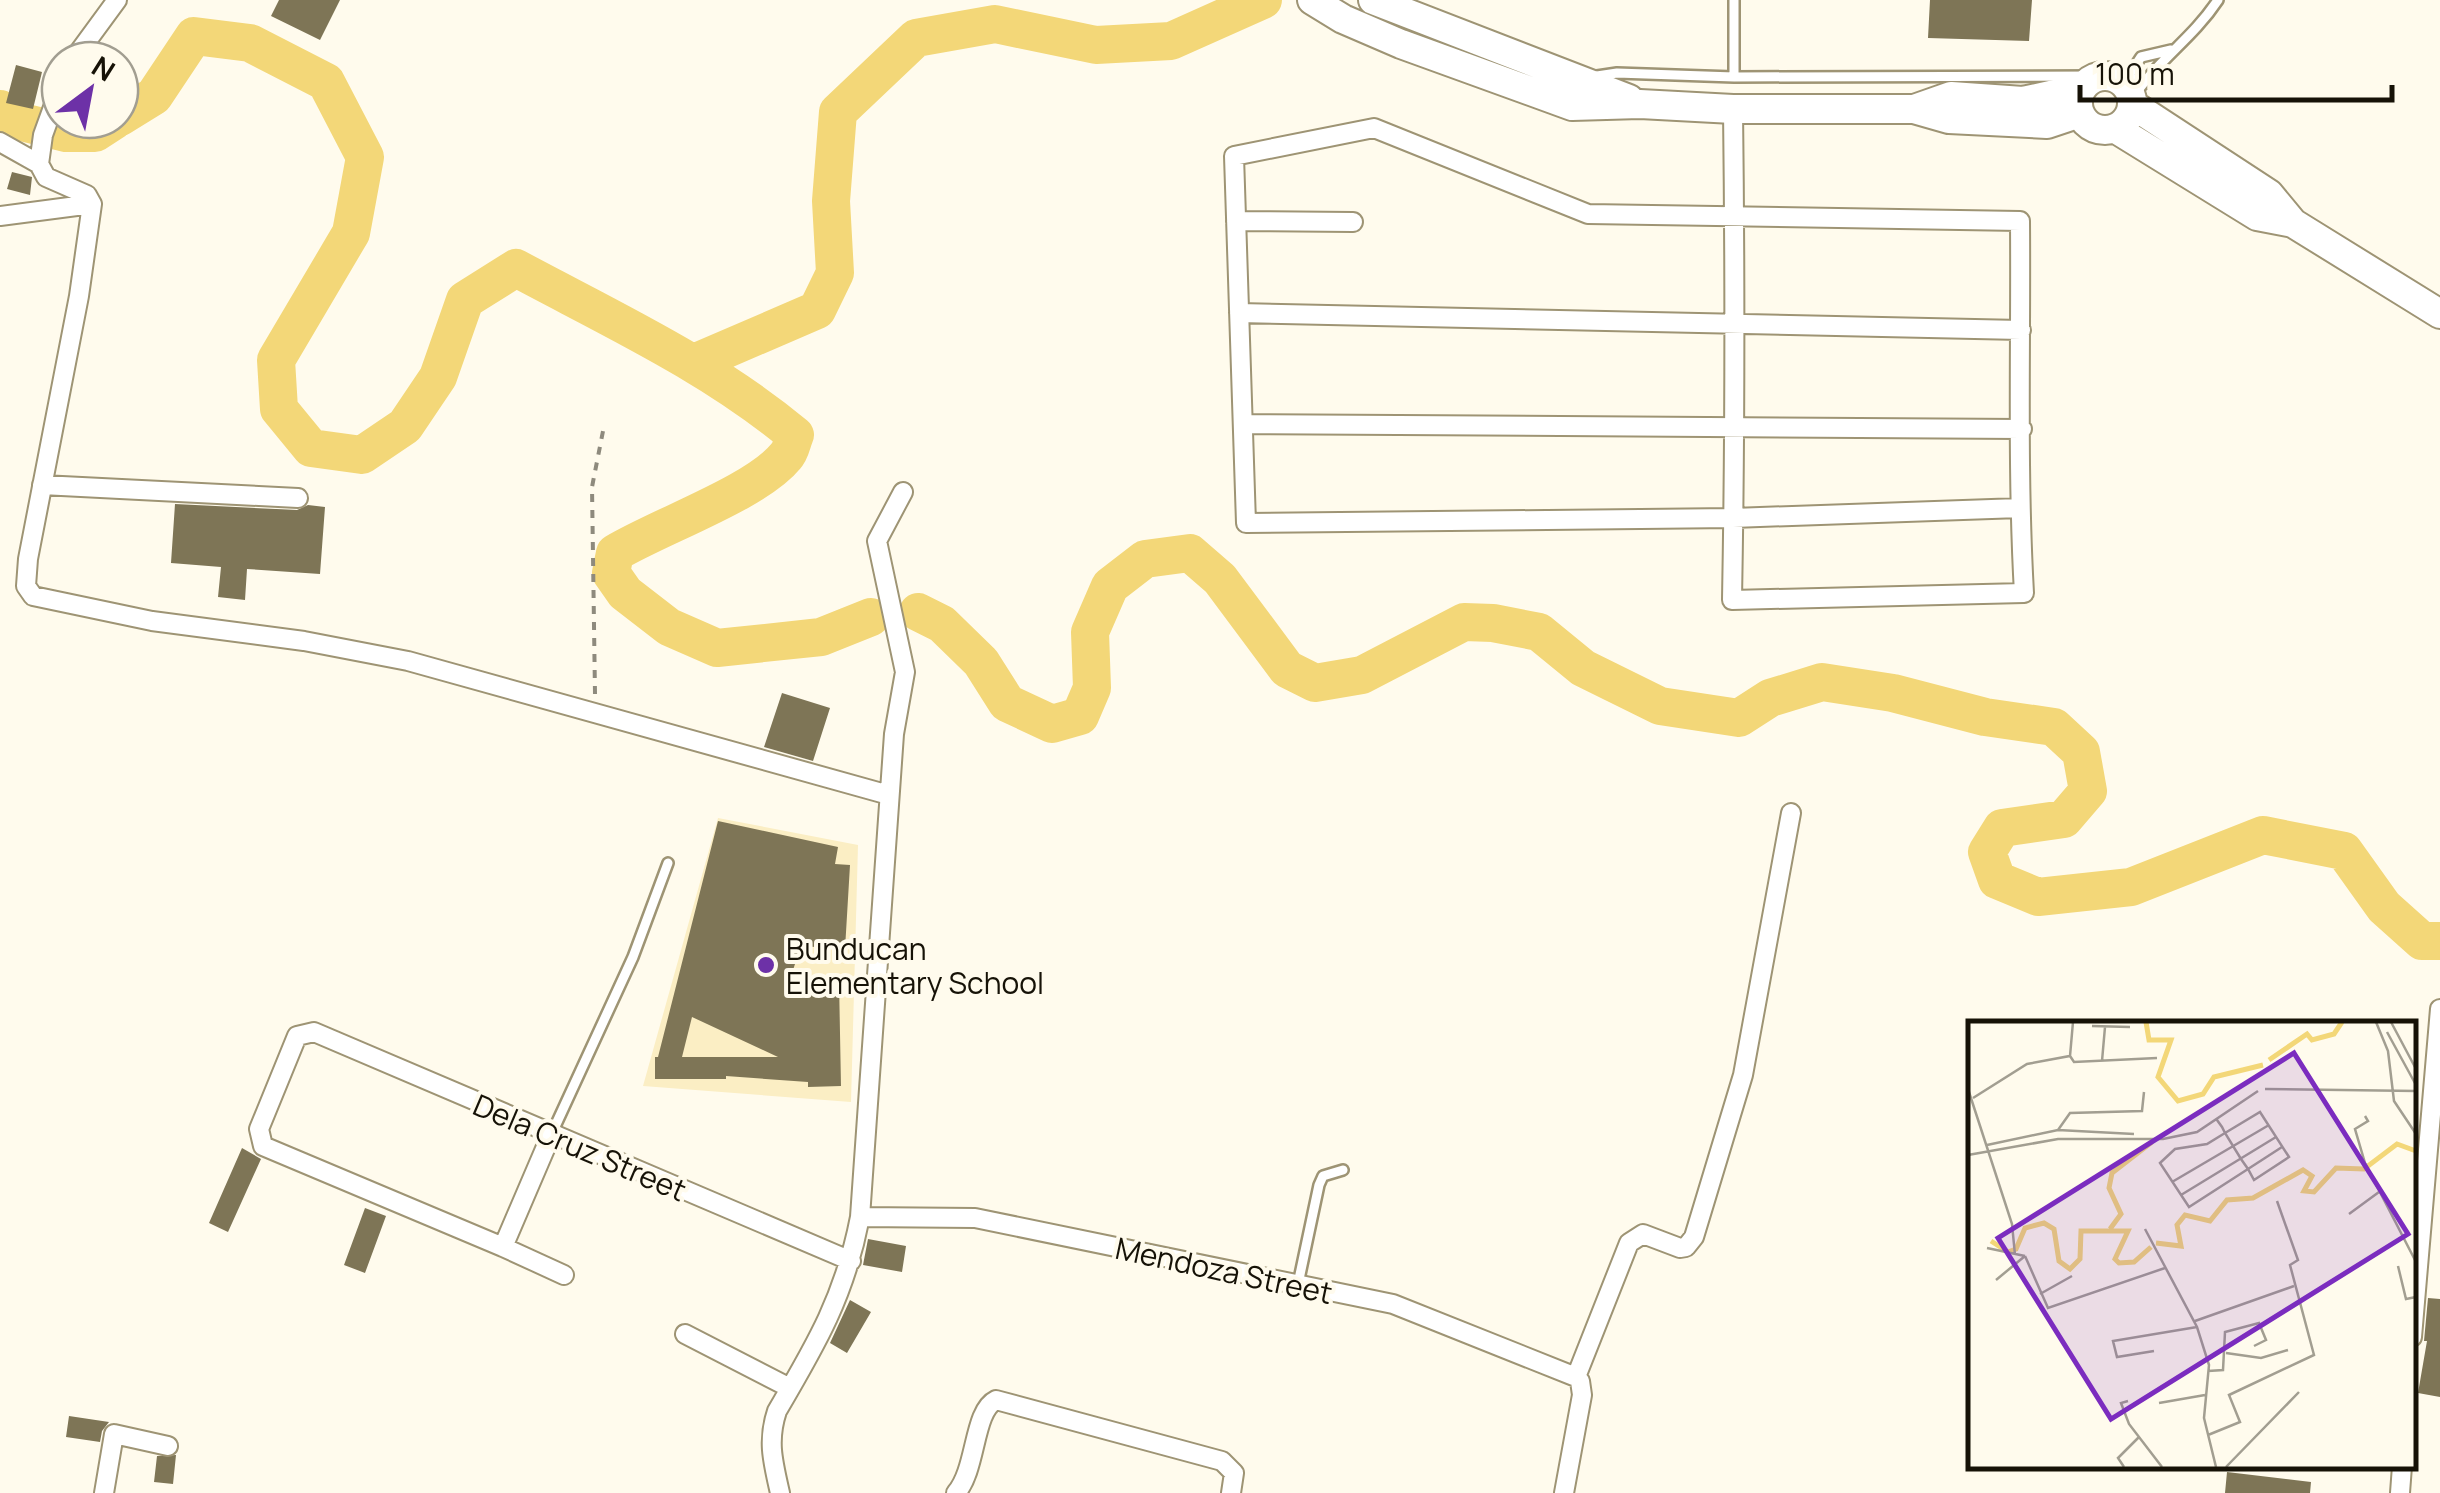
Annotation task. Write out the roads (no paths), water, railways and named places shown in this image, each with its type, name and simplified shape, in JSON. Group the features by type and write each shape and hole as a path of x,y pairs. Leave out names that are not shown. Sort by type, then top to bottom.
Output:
{"main road":[{"path":"1312,0 1349,10 1572,106 1914,109 1951,96 2023,101 2108,94 2269,194 2293,223 2440,314"},
{"path":"1373,0 1640,104"},
{"path":"2108,94 2128,119 2116,128 2098,130 2084,120 2108,94"},
{"path":"2116,128 2257,216 2293,223"}],"street":[{"path":"88,40 117,0"},
{"path":"1733,109 1733,216 1733,428 1734,518 1732,600 2024,594 2020,508 2020,221 1733,216 1588,214 1374,128 1234,156 1246,524 1734,518 2020,508"},
{"path":"39,164 42,140"},
{"path":"0,142 39,164 46,177 83,193 92,204 79,296 28,559 26,586 33,596 152,621 304,640 408,661 889,796"},
{"path":"0,216 92,204"},
{"path":"1236,221 1353,222"},
{"path":"1239,313 2021,330"},
{"path":"1243,424 2022,430"},
{"path":"42,485 298,498"},
{"path":"780,1493 769,1448 771,1430 839,1298 860,1217 894,734 905,672 877,541 903,492"},
{"path":"1564,1493 1582,1394 1576,1377 1632,1238 1648,1235 1680,1248 1694,1237 1743,1075 1791,813"},
{"path":"2415,1269 2421,1134 2440,1008"},
{"name":"Dela Cruz Street","path":"503,1247 263,1146 259,1129 297,1036 308,1031 851,1261"},
{"path":"551,1135 503,1247 564,1275"},
{"name":"Mendoza Street","path":"860,1217 975,1218 1393,1304 1576,1377"},
{"path":"685,1334 790,1388"},
{"path":"956,1493 966,1481 984,1411 996,1400 1222,1461 1234,1474 1231,1493"},
{"path":"104,1493 114,1434 168,1446"},
{"path":"2400,1493 2402,1468"}],"lane":[{"path":"1734,0 1734,78"},
{"path":"1579,78 1617,74 2108,94 2153,68 2198,30 2218,0"},
{"path":"2108,94 2141,56 2173,49"},
{"path":"551,1135 633,958 668,863"},
{"path":"1297,1284 1319,1185 1323,1176 1344,1170"}],"waterway":[{"path":"694,363 817,310 835,273 831,201 838,112 916,38 995,24 1096,45 1171,41 1263,0"},
{"path":"140,105 154,96 194,36 250,43 326,82 365,157 351,233 276,360 279,409 311,448 362,455 405,426 438,377 465,300 516,268 695,365 795,435 786,456 753,483 615,553 611,573 625,593 669,627 717,648 821,637 871,617"},
{"path":"0,109 6,118 40,126"},
{"path":"918,612 942,624 981,662 1007,703 1052,724 1080,716 1092,688 1090,632 1110,586 1145,559 1190,553 1220,579 1287,669 1315,683 1362,675 1464,622 1493,623 1539,632 1583,668 1660,706 1739,718 1770,698 1822,682 1893,693 1985,717 2054,727 2081,752 2088,791 2064,819 2002,828 1987,852 1997,880 2038,897 2131,887 2263,835 2344,851 2384,907 2422,941 2440,941"}],"place":[{"name":"Bunducan Elementary School","path":"766,965"}]}
